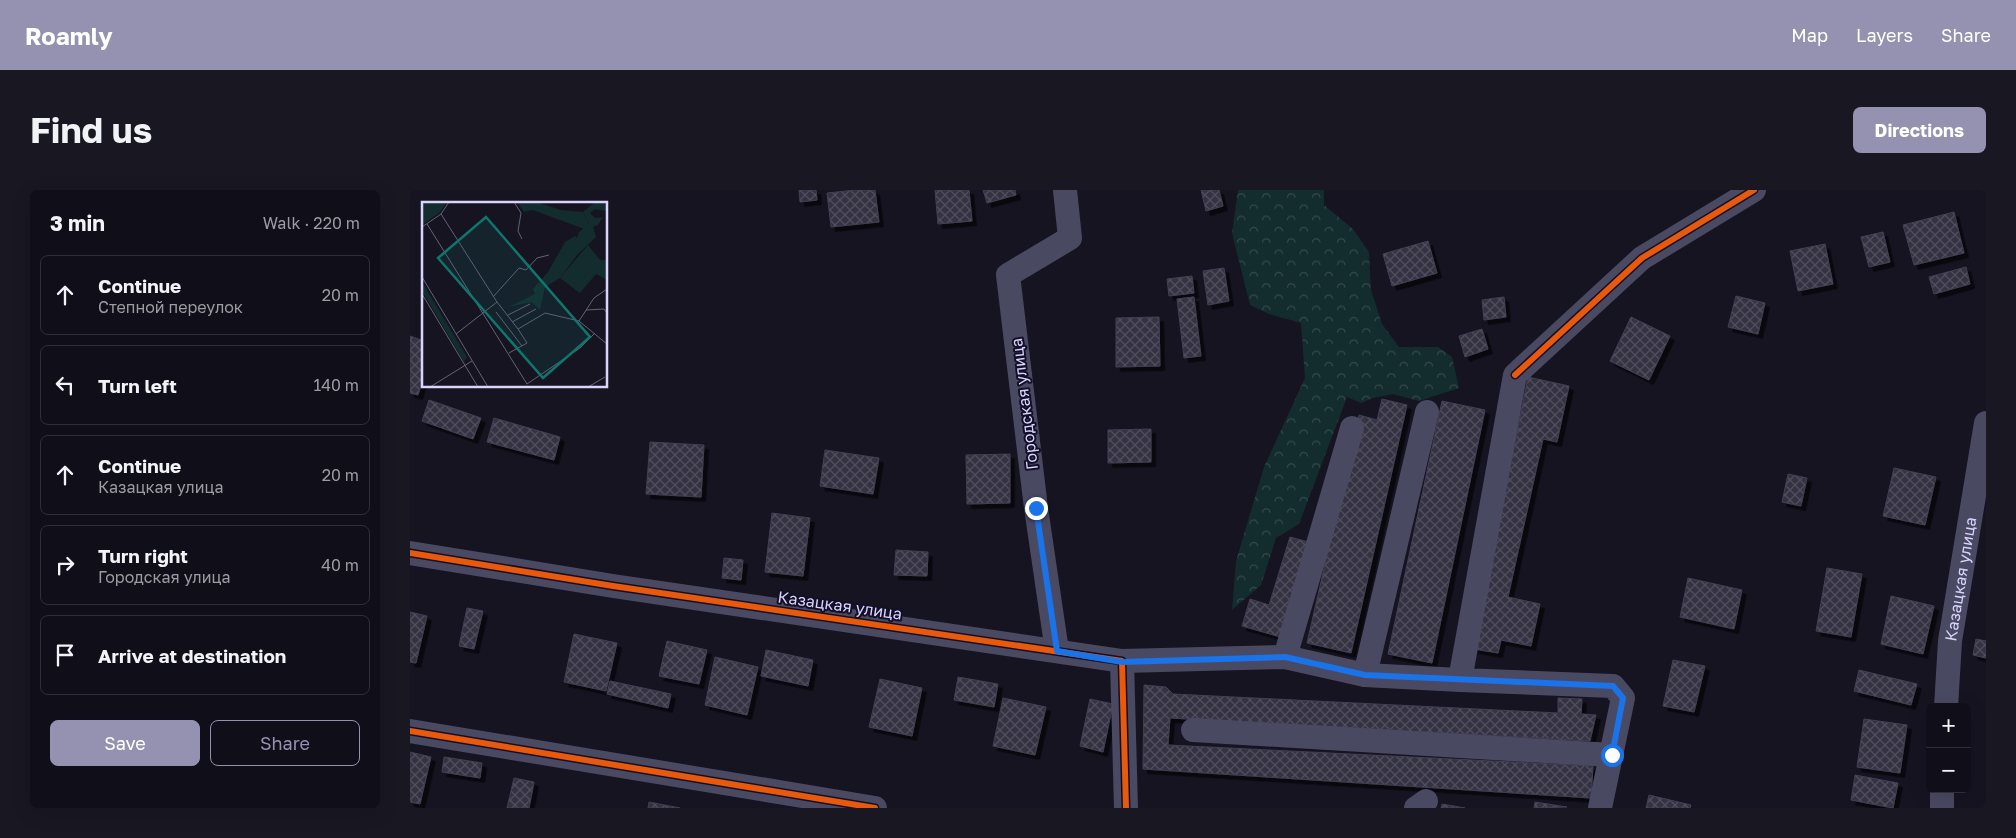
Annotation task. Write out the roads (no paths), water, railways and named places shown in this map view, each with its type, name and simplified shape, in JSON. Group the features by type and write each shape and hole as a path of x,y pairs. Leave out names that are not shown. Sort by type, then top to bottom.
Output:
{"street":[{"name":"Городская улица","path":"1057,651 1036,508 1008,276 1070,238 1065,190"},
{"path":"1460,680 1515,376 1642,258 1754,190"},
{"path":"1365,675 1427,412"},
{"name":"Казацкая улица","path":"1946,703 1950,641 1986,423"},
{"path":"1285,657 1352,428"},
{"name":"Казацкая улица","path":"410,553 1122,662 1285,657 1365,675 1613,686 1623,698 1612,755"},
{"path":"1122,662 1126,808"},
{"path":"1193,730 1612,755 1600,808"},
{"path":"410,731 875,808"},
{"path":"1942,793 1942,808"}]}
